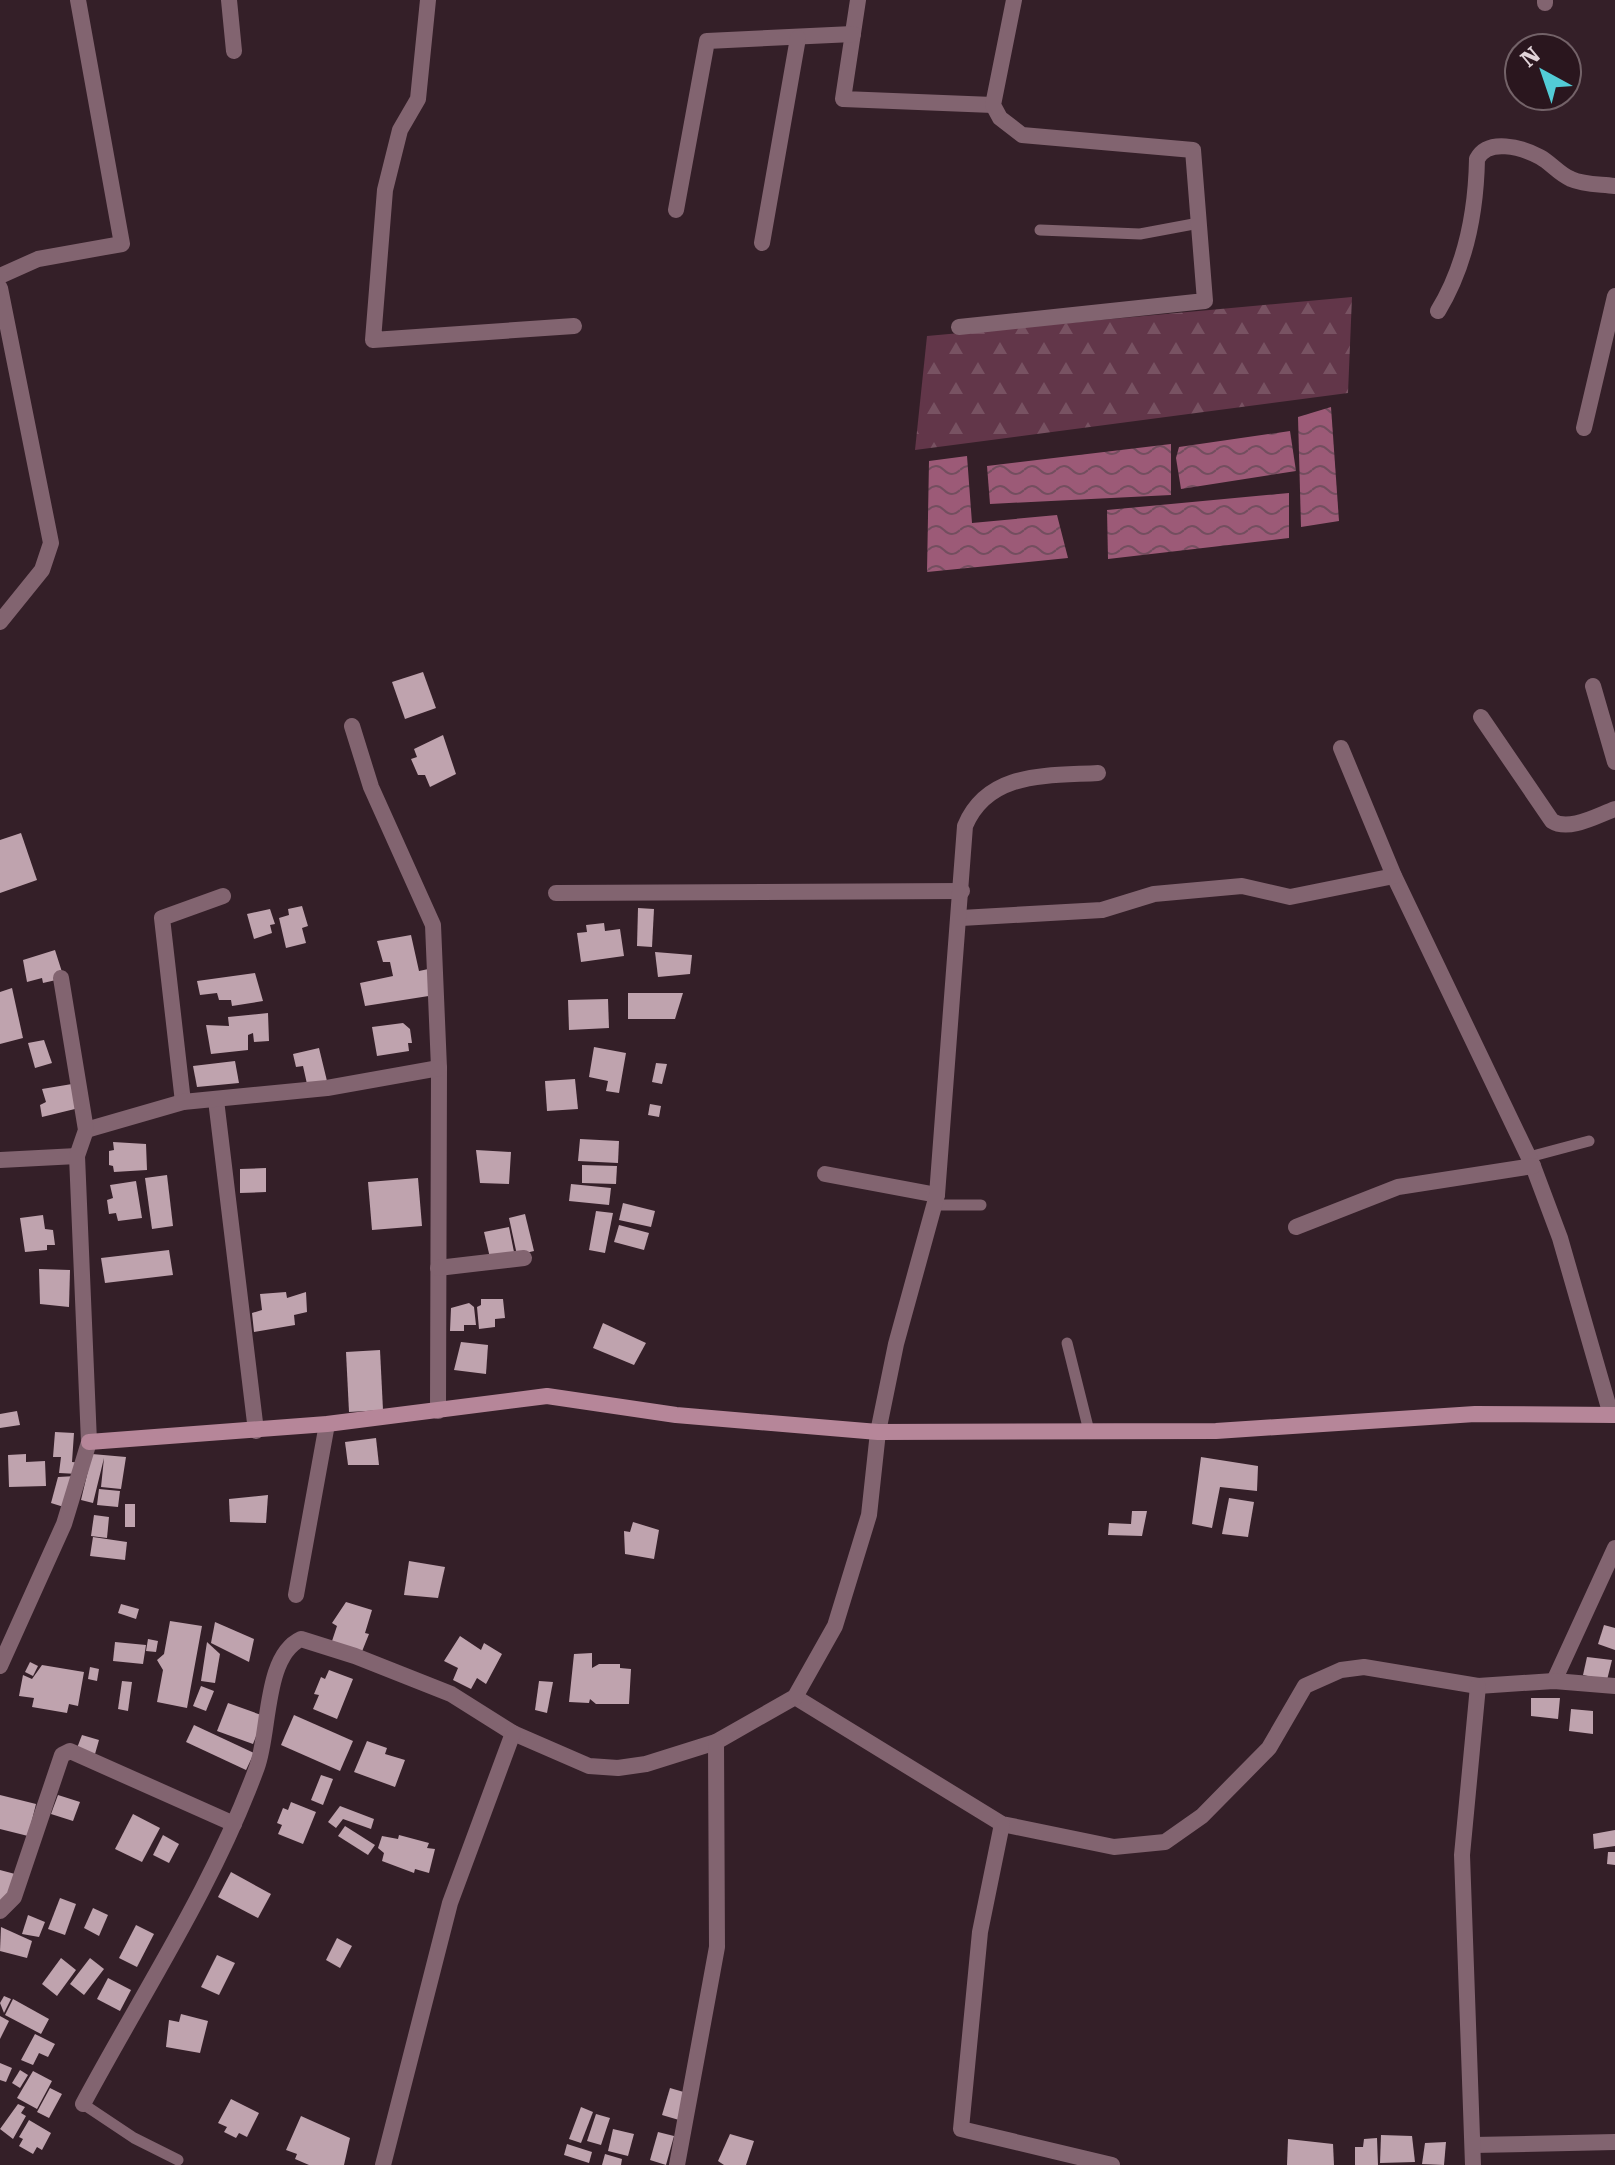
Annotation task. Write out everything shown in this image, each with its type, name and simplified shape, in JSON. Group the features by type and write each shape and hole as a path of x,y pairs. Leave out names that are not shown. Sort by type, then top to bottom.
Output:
{"street":[{"path":"0,276 38,259 122,244 78,0"},
{"path":"229,0 234,51"},
{"path":"428,0 418,99 400,130 385,190 373,340 574,326"},
{"path":"858,0 843,99 993,105"},
{"path":"959,327 1205,301 1193,150 1022,135 1000,118 993,105 1014,0"},
{"path":"676,210 707,41 853,34"},
{"path":"762,243 798,38"},
{"path":"1438,311 1456,282 1464,259 1477,159 1482,150 1489,146 1510,148 1539,156 1578,182 1615,186"},
{"path":"0,288 51,543 42,570 0,622"},
{"path":"1584,428 1615,296"},
{"path":"1593,686 1615,762"},
{"path":"1481,717 1552,821 1569,825 1615,809"},
{"path":"352,726 371,787 433,925 439,1068 438,1411"},
{"path":"89,1442 327,1424 547,1396 676,1415 878,1432 1216,1431 1475,1414 1613,1415 1560,1238 1531,1161 1394,876 1341,748"},
{"path":"83,2104 177,1939 234,1824 259,1763 283,1651 301,1639 355,1656 451,1694 513,1733 589,1766 618,1768 646,1764 716,1742 795,1697 835,1626 869,1515 878,1432 896,1344 936,1200 961,918 965,826 984,796 1018,778 1098,773"},
{"path":"961,918 1102,910 1154,894 1242,886 1290,897 1394,876"},
{"path":"556,893 962,891"},
{"path":"183,1102 162,918 223,896"},
{"path":"0,1666 64,1524 89,1442 77,1156 86,1130 61,978"},
{"path":"86,1130 183,1102 327,1088 439,1068"},
{"path":"216,1100 256,1431"},
{"path":"0,1160 77,1156"},
{"path":"1296,1227 1398,1187 1531,1161"},
{"path":"825,1174 936,1200"},
{"path":"438,1268 524,1258"},
{"path":"296,1595 327,1424"},
{"path":"1554,1681 1615,1548"},
{"path":"795,1697 1002,1824 1114,1847 1165,1842 1202,1816 1269,1748 1305,1686 1341,1670 1364,1667 1478,1686 1554,1681 1615,1686"},
{"path":"1473,2165 1462,1855 1478,1686"},
{"path":"383,2165 450,1903 513,1733"},
{"path":"677,2165 717,1947 716,1742"},
{"path":"0,1911 14,1897 62,1755 70,1751 234,1824"},
{"path":"1002,1824 980,1932 961,2129 1112,2165"},
{"path":"1473,2145 1615,2142"}],"lane":[{"path":"1040,230 1140,234 1199,223"},
{"path":"1531,1161 1589,1141"},
{"path":"936,1200 981,1205"},
{"path":"1067,1343 1089,1431"},
{"path":"83,2104 134,2138 178,2160"}],"green space":[{"path":"1352,297 1348,393 915,450 927,336"}],"water":[{"path":"1331,407 1339,521 1301,527 1298,417"},
{"path":"1290,431 1296,471 1181,489 1176,458 1179,447"},
{"path":"1171,444 1171,495 990,504 987,466"},
{"path":"967,456 972,523 1057,515 1068,558 927,572 929,461"},
{"path":"1289,493 1289,538 1108,559 1107,510"}],"building":[{"path":"423,672 436,708 405,719 392,682"},
{"path":"443,735 456,774 430,787 425,775 418,775 411,759 417,757 414,749"},
{"path":"21,833 37,880 0,893 0,840"},
{"path":"302,906 308,926 302,928 306,943 286,948 279,918 289,915 288,909"},
{"path":"638,908 654,909 652,947 637,946"},
{"path":"270,909 275,924 270,925 272,933 254,939 247,914"},
{"path":"604,923 605,931 620,929 624,956 581,962 577,933 587,932 586,925"},
{"path":"411,935 419,971 433,968 435,995 365,1006 360,983 393,976 390,962 383,962 377,941"},
{"path":"55,950 62,972 56,980 43,983 42,978 27,982 23,960"},
{"path":"655,952 692,955 690,974 658,977"},
{"path":"255,973 263,1001 232,1006 231,1000 219,1000 217,993 200,995 197,981"},
{"path":"12,988 23,1038 0,1044 0,992"},
{"path":"628,993 683,993 675,1019 628,1019"},
{"path":"608,999 609,1028 569,1030 568,1000"},
{"path":"268,1013 269,1041 254,1042 253,1033 248,1035 248,1050 211,1054 206,1025 229,1026 228,1017"},
{"path":"403,1023 410,1029 412,1043 408,1043 409,1051 377,1056 372,1027"},
{"path":"44,1040 52,1063 35,1068 28,1043"},
{"path":"594,1047 626,1053 619,1093 606,1091 608,1081 589,1077"},
{"path":"319,1048 327,1081 307,1084 303,1066 296,1067 293,1054"},
{"path":"235,1061 239,1083 197,1087 193,1066"},
{"path":"656,1063 667,1064 662,1084 652,1082"},
{"path":"575,1079 578,1109 547,1111 545,1081"},
{"path":"72,1084 79,1108 42,1117 40,1105 46,1102 42,1089"},
{"path":"650,1104 661,1106 659,1117 648,1115"},
{"path":"580,1139 619,1141 618,1163 578,1161"},
{"path":"113,1142 146,1144 147,1170 114,1172 113,1166 109,1165"},
{"path":"476,1150 511,1152 509,1184 480,1183"},
{"path":"582,1165 617,1166 616,1184 582,1183"},
{"path":"266,1168 266,1192 240,1193 240,1169"},
{"path":"167,1175 173,1226 152,1229 145,1178"},
{"path":"418,1178 422,1226 372,1230 368,1182"},
{"path":"136,1181 142,1218 118,1221 116,1213 109,1214 107,1200 113,1198 110,1185"},
{"path":"571,1184 611,1188 609,1205 569,1201"},
{"path":"623,1203 655,1211 651,1227 619,1220"},
{"path":"596,1211 613,1213 605,1253 589,1250"},
{"path":"525,1214 534,1251 517,1255 509,1218"},
{"path":"43,1215 45,1229 53,1230 55,1245 47,1245 47,1250 25,1252 20,1218"},
{"path":"619,1225 649,1233 644,1250 614,1242"},
{"path":"509,1227 515,1257 491,1262 484,1232"},
{"path":"169,1250 173,1275 105,1283 101,1258"},
{"path":"39,1269 70,1270 69,1307 40,1304"},
{"path":"286,1292 287,1298 306,1292 307,1312 294,1315 295,1325 254,1332 252,1313 262,1310 260,1294"},
{"path":"481,1299 503,1299 505,1318 495,1319 495,1327 479,1329 477,1307 481,1305"},
{"path":"469,1303 474,1307 476,1325 464,1325 464,1331 450,1331 451,1308"},
{"path":"603,1323 646,1343 634,1365 593,1348"},
{"path":"461,1342 488,1345 486,1374 454,1370"},
{"path":"380,1350 383,1410 349,1412 346,1352"},
{"path":"17,1411 20,1425 0,1428 0,1414"},
{"path":"55,1432 74,1433 72,1462 83,1463 78,1474 59,1473 61,1457 53,1457"},
{"path":"376,1438 379,1465 348,1465 345,1442"},
{"path":"26,1454 26,1462 45,1461 46,1486 9,1487 8,1455"},
{"path":"92,1454 126,1457 121,1489 101,1487 104,1458 93,1503 81,1500"},
{"path":"1201,1457 1258,1466 1257,1491 1220,1487 1212,1528 1192,1524"},
{"path":"76,1476 67,1508 51,1503 58,1477"},
{"path":"99,1489 120,1491 118,1507 97,1505"},
{"path":"268,1495 266,1523 230,1522 229,1499"},
{"path":"1229,1498 1254,1502 1248,1537 1222,1534"},
{"path":"125,1504 135,1504 135,1527 125,1527"},
{"path":"1132,1511 1147,1511 1142,1536 1108,1535 1109,1523 1131,1524"},
{"path":"94,1515 109,1517 107,1538 91,1536"},
{"path":"633,1522 659,1530 654,1559 625,1554 624,1531 630,1532"},
{"path":"93,1537 127,1542 125,1560 90,1556"},
{"path":"409,1561 445,1567 438,1598 404,1595"},
{"path":"346,1602 372,1610 365,1633 369,1634 361,1654 331,1644 337,1626 332,1623"},
{"path":"121,1604 139,1609 136,1619 118,1613"},
{"path":"170,1621 202,1626 187,1708 157,1702 163,1670 157,1660 164,1654"},
{"path":"215,1622 254,1639 249,1662 211,1643"},
{"path":"1604,1625 1615,1628 1615,1650 1598,1644"},
{"path":"460,1636 481,1650 484,1643 502,1654 486,1684 477,1678 471,1689 453,1680 458,1668 444,1661"},
{"path":"148,1639 158,1641 156,1652 146,1651"},
{"path":"115,1642 146,1645 143,1664 113,1661"},
{"path":"207,1642 220,1654 215,1683 201,1681"},
{"path":"592,1653 592,1668 599,1664 620,1664 620,1668 631,1669 629,1704 596,1704 590,1699 589,1703 569,1702 574,1654"},
{"path":"1587,1657 1612,1660 1607,1680 1583,1675"},
{"path":"30,1662 38,1666 33,1676 25,1672"},
{"path":"42,1665 84,1672 78,1706 69,1704 67,1713 32,1707 34,1698 19,1696 23,1675 32,1679"},
{"path":"90,1667 99,1669 97,1681 88,1679"},
{"path":"329,1670 353,1679 337,1719 313,1709 319,1695 314,1694 321,1677 325,1679"},
{"path":"122,1681 132,1682 128,1711 118,1709"},
{"path":"539,1681 553,1682 547,1713 535,1710"},
{"path":"201,1686 214,1691 206,1711 193,1706"},
{"path":"1531,1698 1560,1698 1558,1719 1531,1716"},
{"path":"228,1703 264,1716 253,1744 217,1731"},
{"path":"1571,1709 1593,1711 1593,1734 1569,1731"},
{"path":"294,1715 353,1741 340,1771 281,1745"},
{"path":"194,1725 254,1753 246,1770 186,1742"},
{"path":"82,1735 99,1740 95,1754 77,1748"},
{"path":"367,1741 387,1748 385,1754 405,1760 395,1787 354,1772"},
{"path":"321,1775 333,1779 323,1805 311,1800"},
{"path":"0,1795 36,1804 28,1836 0,1829"},
{"path":"58,1795 80,1802 73,1821 51,1814"},
{"path":"291,1802 316,1812 303,1844 278,1834 282,1825 277,1823 283,1808 288,1810"},
{"path":"340,1806 374,1819 371,1829 343,1819 336,1828 328,1822"},
{"path":"133,1814 160,1828 142,1862 115,1849"},
{"path":"345,1826 375,1845 368,1855 338,1836"},
{"path":"1615,1830 1615,1846 1594,1849 1593,1834"},
{"path":"163,1835 179,1844 169,1863 153,1855"},
{"path":"399,1835 429,1843 427,1848 435,1849 429,1873 415,1869 414,1873 382,1861 384,1853 378,1848 382,1836 398,1839"},
{"path":"1608,1852 1615,1852 1615,1865 1607,1864"},
{"path":"0,1870 15,1874 5,1906 0,1904"},
{"path":"231,1872 271,1894 258,1918 218,1897"},
{"path":"60,1898 76,1904 65,1935 48,1929"},
{"path":"93,1908 108,1915 99,1936 84,1928"},
{"path":"28,1915 45,1922 39,1937 22,1934"},
{"path":"136,1925 154,1934 137,1967 119,1958"},
{"path":"1,1927 32,1941 27,1958 0,1951"},
{"path":"337,1938 352,1946 340,1968 326,1960"},
{"path":"217,1955 235,1963 219,1995 201,1987"},
{"path":"61,1958 76,1970 57,1996 42,1984"},
{"path":"90,1958 104,1969 84,1995 70,1984"},
{"path":"108,1978 131,1990 120,2011 97,1999"},
{"path":"4,1996 11,1999 4,2013 0,2003"},
{"path":"13,1999 49,2019 41,2034 5,2015"},
{"path":"181,2014 208,2021 200,2053 166,2047 169,2020 179,2022"},
{"path":"0,2016 9,2021 0,2039"},
{"path":"35,2034 55,2044 48,2057 39,2053 33,2065 21,2060"},
{"path":"0,2063 12,2068 6,2082 0,2080"},
{"path":"20,2070 28,2075 20,2088 12,2083"},
{"path":"33,2071 52,2081 37,2109 17,2098"},
{"path":"50,2088 62,2094 49,2118 37,2112"},
{"path":"670,2088 687,2093 679,2120 662,2115"},
{"path":"231,2099 259,2113 247,2137 239,2133 236,2138 224,2132 227,2127 218,2123"},
{"path":"18,2104 25,2107 21,2113 26,2116 13,2139 0,2129"},
{"path":"581,2107 593,2112 581,2143 569,2139"},
{"path":"596,2114 610,2118 601,2145 587,2141"},
{"path":"301,2116 350,2138 344,2165 309,2165 295,2159 297,2154 286,2150"},
{"path":"29,2120 51,2133 42,2150 37,2147 33,2154 19,2146 23,2139 19,2137"},
{"path":"613,2129 634,2134 628,2156 608,2151"},
{"path":"658,2132 674,2136 666,2165 650,2160"},
{"path":"730,2134 754,2141 746,2165 724,2165 718,2161"},
{"path":"1381,2135 1412,2136 1415,2162 1380,2163"},
{"path":"1377,2138 1378,2165 1355,2165 1355,2147 1363,2147 1364,2139"},
{"path":"1288,2139 1333,2144 1334,2165 1287,2165"},
{"path":"1446,2142 1444,2165 1422,2164 1425,2143"},
{"path":"567,2144 592,2152 589,2163 564,2155"},
{"path":"605,2154 622,2159 621,2165 602,2165"}]}
